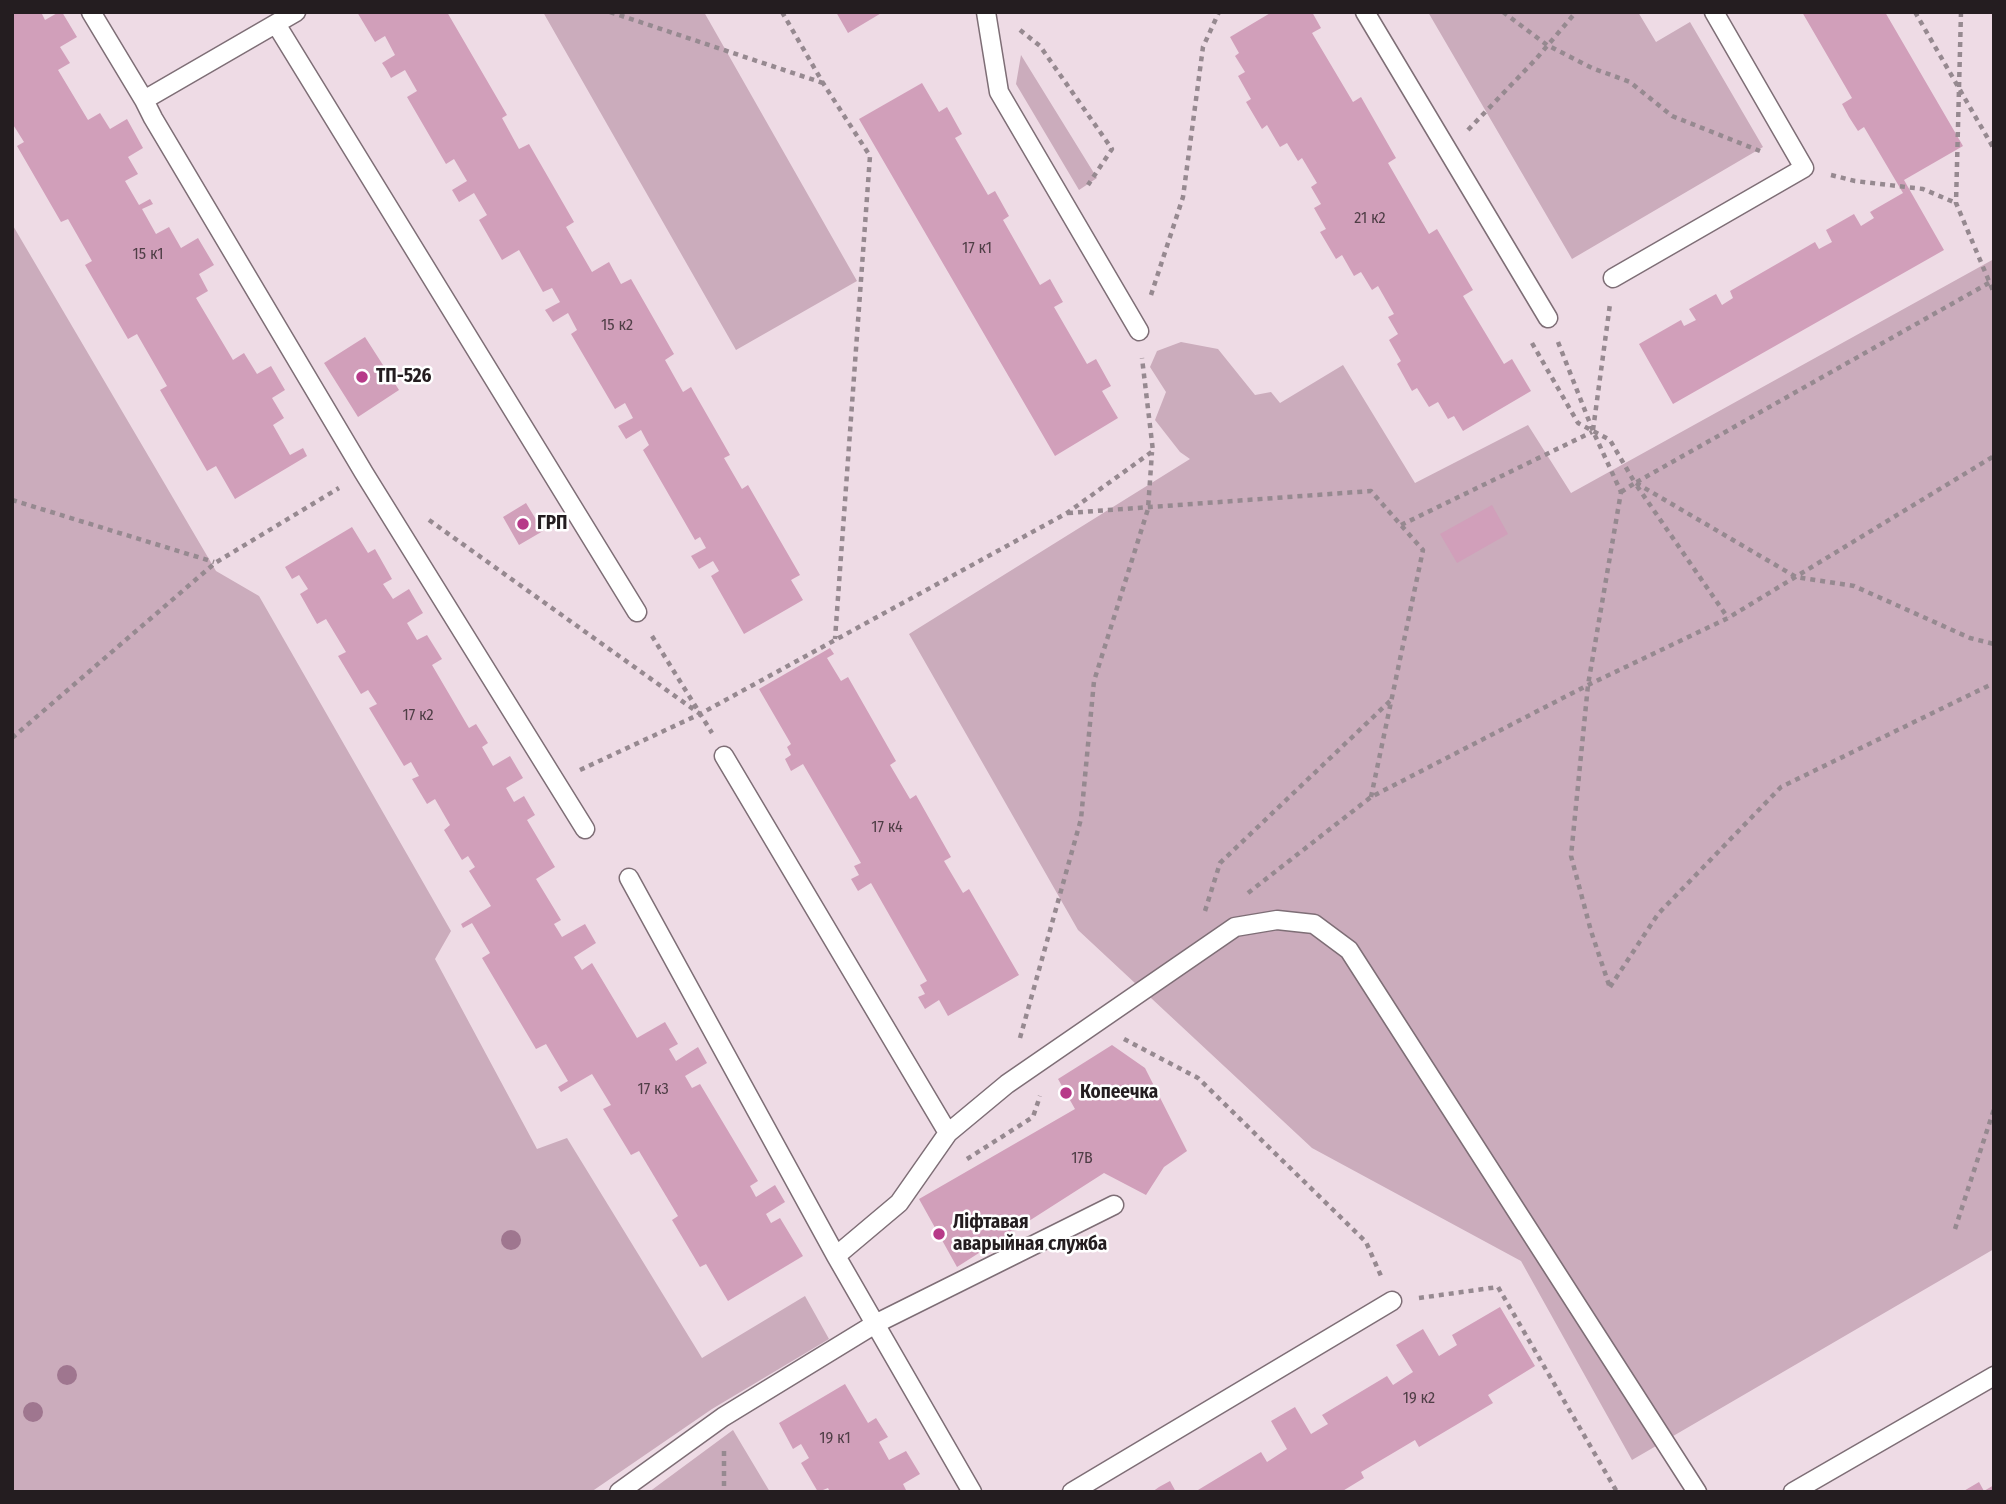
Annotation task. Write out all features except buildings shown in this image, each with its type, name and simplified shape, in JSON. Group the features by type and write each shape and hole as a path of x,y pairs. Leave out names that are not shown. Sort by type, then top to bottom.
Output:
{"lane":[{"path":"90,12 364,473 585,829"},
{"path":"144,100 296,12"},
{"path":"986,12 999,92 1139,331"},
{"path":"1366,12 1548,318"},
{"path":"1614,278 1804,168 1714,12"},
{"path":"276,24 637,612"},
{"path":"724,756 948,1133"},
{"path":"629,878 836,1256 972,1492"},
{"path":"836,1256 899,1203 948,1133 1007,1084 1235,927 1277,920 1314,925 1349,950 1697,1492"},
{"path":"619,1492 723,1417 875,1324 1114,1205"},
{"path":"1072,1492 1392,1301"},
{"path":"1793,1492 1994,1376"}],"path":[{"path":"610,12 823,83"},
{"path":"782,12 870,156 835,640"},
{"path":"1007,1084 1081,819 1094,681 1148,509 1153,451 1139,331 1183,197 1203,47 1219,12"},
{"path":"1503,12 1547,45 1592,68 1630,82 1672,116 1804,168 1855,181 1923,189 1956,203"},
{"path":"1448,150 1576,12"},
{"path":"1915,12 1994,149"},
{"path":"1961,12 1956,203 1992,282 1994,293"},
{"path":"1018,29 1040,46 1112,149 1070,213"},
{"path":"1593,431 1614,278"},
{"path":"1621,492 1992,282"},
{"path":"1548,318 1593,431 1621,492 1588,685 1571,856 1610,988 1658,914 1781,787 1994,683"},
{"path":"1593,431 1610,440 1635,483 1728,618"},
{"path":"1401,525 1593,431"},
{"path":"557,781 700,714 1067,513 1153,451"},
{"path":"1241,898 1371,797 1588,685 1728,618 1994,456"},
{"path":"12,738 215,563 364,473"},
{"path":"1635,483 1796,577 1853,586 1970,638 1994,643"},
{"path":"1067,513 1371,491 1423,550 1371,797"},
{"path":"12,500 215,563"},
{"path":"420,513 700,714"},
{"path":"637,612 724,756"},
{"path":"1202,921 1220,863 1391,699"},
{"path":"1116,1035 1198,1078 1366,1242 1392,1301 1498,1287 1617,1492"},
{"path":"1955,1229 1994,1109"}],"shaded area":[{"path":"543,12 704,12 857,281 736,350"},
{"path":"1428,12 1638,12 1656,42 1690,22 1763,147 1572,259"},
{"path":"1021,55 1097,178 1079,190 1016,84"},
{"path":"12,224 216,571 259,596 451,931 435,959 537,1149 567,1138 702,1358 805,1296 829,1339 712,1409 591,1492 12,1492"},
{"path":"1994,259 1994,1249 1632,1460 1521,1261 1312,1148 1078,930 909,634 1190,459 1180,452 1155,420 1166,392 1150,367 1157,351 1181,342 1218,349 1255,395 1271,392 1280,403 1343,365 1415,483 1528,425 1571,493"},
{"path":"733,1430 770,1492 649,1492"}],"place":[{"name":"ТП-526","path":"362,377"},
{"name":"ГРП","path":"523,524"},
{"name":"Копеечка","path":"1066,1093"},
{"name":"Ліфтавая аварыйная служба","path":"939,1234"}]}
